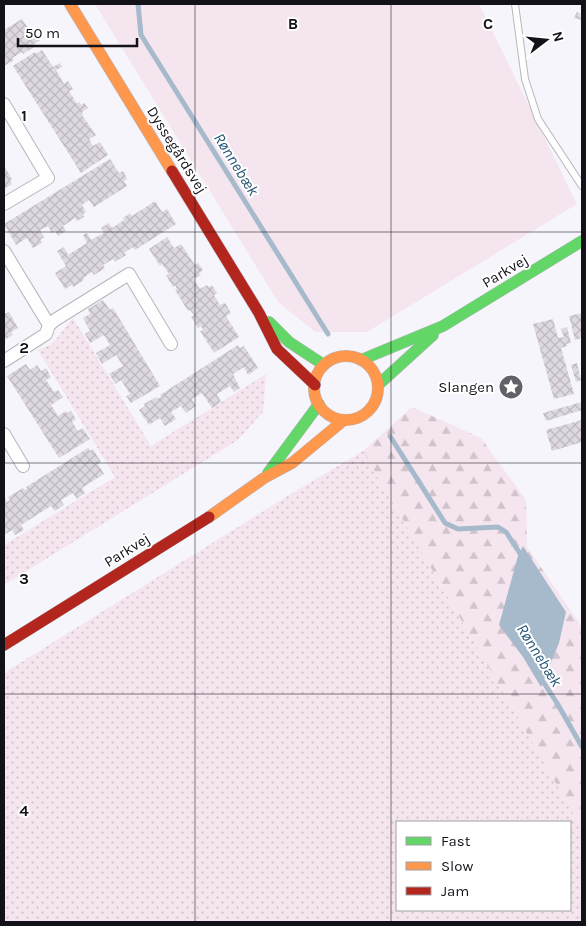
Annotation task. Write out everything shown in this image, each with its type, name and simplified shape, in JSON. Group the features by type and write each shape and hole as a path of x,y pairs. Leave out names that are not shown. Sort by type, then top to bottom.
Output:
{"street":[{"name":"Dyssegårdsvej","path":"70,4 260,313 277,349 315,385"},
{"path":"4,104 48,178 4,204"},
{"name":"Parkvej","path":"361,360 443,326 582,241"},
{"path":"4,251 49,325"},
{"path":"4,361 46,334 49,325 129,274 171,344"},
{"name":"Dyssegårdsvej","path":"260,313 289,342 324,365"},
{"name":"Parkvej","path":"378,386 443,326"},
{"path":"338,357 353,357 361,360 373,370 378,386 375,401 359,417 344,420 330,415 319,404 315,395 318,374 324,365 338,357"},
{"name":"Parkvej","path":"264,478 319,404"},
{"name":"Parkvej","path":"4,645 219,511 264,478 292,463 344,420"},
{"path":"4,434 24,466"}],"lane":[{"path":"515,4 525,79 538,119 582,186"}],"green space":[{"path":"95,4 479,4 577,204 367,332 315,332 278,302"},
{"path":"73,318 151,446 266,374 263,412 238,440 4,585 4,545 115,477 38,350 52,344"},
{"path":"412,407 481,438 526,500 527,547 582,627 582,828 363,451"},
{"path":"363,451 582,828 582,922 4,922 4,673"}],"water":[{"path":"523,546 566,612 559,643 541,687 523,657 499,625 518,556"}],"building":[{"path":"577,12 581,14 582,20 574,18"},
{"path":"22,19 32,34 35,31 40,40 33,45 34,47 12,58 14,60 4,66 4,30"},
{"path":"42,50 53,67 60,63 62,67 56,70 64,84 68,81 73,89 69,91 77,104 79,102 81,105 84,103 88,108 82,112 82,115 96,135 89,139 93,146 100,142 108,155 81,173 13,66 35,52 36,54"},
{"path":"110,159 119,173 123,171 127,179 124,181 127,186 94,207 89,200 82,205 86,212 83,214 84,217 77,221 75,218 63,226 66,231 58,236 55,231 52,233 48,226 40,230 44,237 40,240 42,243 33,248 27,238 16,245 4,224"},
{"path":"5,167 12,179 10,180 12,184 4,189"},
{"path":"155,201 162,212 167,209 176,224 135,250 133,247 124,253 126,255 115,262 113,259 103,265 105,268 94,275 92,272 73,287 72,285 65,289 55,273 66,266 57,251 64,247 68,255 87,243 83,235 87,233 91,240 104,233 101,228 109,223 112,228 124,220 123,218 130,213 132,216"},
{"path":"167,237 174,248 181,244 195,265 198,263 203,270 199,273 201,275 194,279 200,289 207,285 209,287 212,285 217,293 214,295 220,305 225,303 231,313 226,316 239,337 214,353 200,331 203,330 201,326 198,328 191,317 194,315 190,310 188,311 175,290 177,289 175,285 173,287 166,275 169,274 162,264 160,266 149,249"},
{"path":"103,300 110,310 113,308 160,386 131,403 126,396 130,394 121,380 115,384 109,374 123,366 116,355 102,364 96,353 110,345 104,335 90,343 85,334 90,331 83,318 90,314 88,309"},
{"path":"4,311 5,314 9,312 18,328 11,332 13,335 4,340"},
{"path":"582,313 582,338 575,340 569,316"},
{"path":"553,319 558,338 564,337 561,329 567,327 571,343 561,348 574,394 554,399 533,324"},
{"path":"238,345 240,348 244,346 258,368 248,375 244,367 233,374 240,388 234,392 230,386 217,394 221,402 212,408 202,393 192,399 196,406 186,413 181,406 171,412 176,419 165,426 160,418 149,425 139,410 145,406 144,404 156,397 157,399 161,397 160,395"},
{"path":"577,363 581,380 576,382 571,365"},
{"path":"26,364 30,370 37,365 41,371 46,368 51,377 46,380 54,392 58,390 63,397 51,405 58,416 66,411 67,413 71,411 76,419 72,422 78,431 83,428 90,439 59,458 7,376"},
{"path":"582,402 582,410 546,421 543,413"},
{"path":"582,420 582,442 552,451 546,430"},
{"path":"88,448 90,451 93,449 101,462 98,464 104,474 82,488 85,493 77,499 73,493 61,500 64,505 55,511 51,506 21,525 24,530 15,535 12,530 4,535 4,497 7,502 10,500 8,497 23,488 27,489 26,487"}],"waterway":[{"name":"Rønnebæk","path":"138,4 141,35 328,334"},
{"name":"Rønnebæk","path":"390,436 445,523 458,529 498,527 506,532 523,558"},
{"name":"Rønnebæk","path":"540,677 582,747"}],"traffic: fast":[{"path":"361,360 443,326 582,241"},
{"path":"269,322 289,342 324,365"},
{"path":"378,385 433,335"},
{"path":"268,473 319,404"}],"traffic: slow":[{"path":"70,4 172,171"},
{"path":"346,356 364,362 372,370 378,388 372,406 364,414 346,420 328,414 320,406 314,388 320,370 328,362 346,356"},
{"path":"209,517 264,478 292,463 344,420"}],"traffic: jam":[{"path":"172,171 259,313 277,349 315,385"},
{"path":"4,645 209,517"}],"place":[{"name":"Slangen","path":"511,387"}]}
